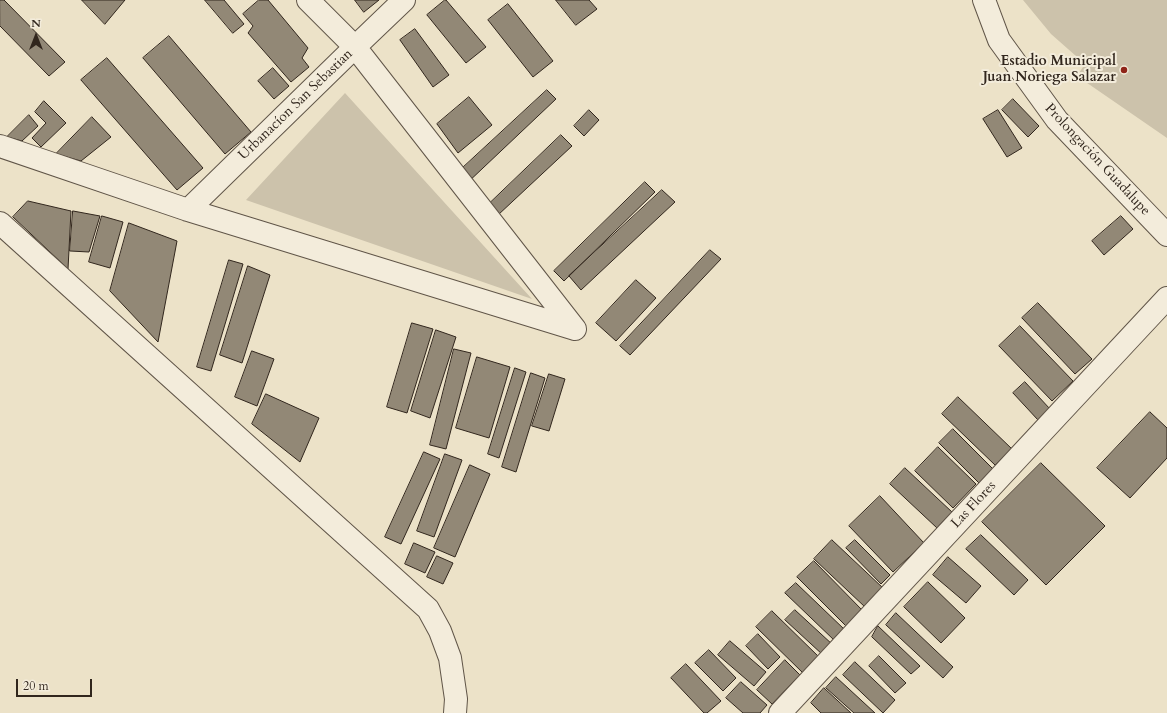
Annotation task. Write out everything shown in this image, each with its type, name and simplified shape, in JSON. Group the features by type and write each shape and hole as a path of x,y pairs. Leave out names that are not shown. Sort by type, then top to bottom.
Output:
{"street":[{"path":"0,146 188,210 575,329 355,47 308,0"},
{"name":"Urbanacíon San Sebastian","path":"188,210 404,0"},
{"name":"Prolongación Guadalupe","path":"984,0 999,40 1057,120 1167,235"},
{"path":"0,223 428,609 440,631 450,658 456,699 455,713"},
{"name":"Las Flores","path":"780,713 1167,298"}],"shaded area":[{"name":"Estadio Municipal Juan Noriega Salazar","path":"1023,0 1167,0 1167,138 1077,76 1085,64 1051,34"},
{"path":"345,93 532,299 246,200"}],"building":[{"path":"0,0 4,0 65,62 49,76 0,26"},
{"path":"82,0 125,0 105,24"},
{"path":"205,0 224,0 244,24 233,33"},
{"path":"259,0 268,0 308,48 302,58 309,67 291,82 248,33 253,26 243,14"},
{"path":"355,0 379,0 364,12"},
{"path":"445,0 486,47 466,63 427,15"},
{"path":"556,0 589,0 597,9 576,25"},
{"path":"508,4 553,61 533,77 488,20"},
{"path":"415,29 449,75 433,87 400,40"},
{"path":"169,36 251,132 225,154 143,58"},
{"path":"107,58 203,168 177,190 81,80"},
{"path":"273,68 289,86 274,99 258,81"},
{"path":"547,90 556,99 465,185 455,175"},
{"path":"469,97 492,125 458,153 437,124"},
{"path":"1013,99 1039,126 1028,137 1002,110"},
{"path":"44,101 66,123 41,147 32,138 46,123 35,112"},
{"path":"589,110 599,120 584,136 574,126"},
{"path":"998,110 1022,148 1007,157 983,119"},
{"path":"29,115 38,126 22,141 7,137"},
{"path":"92,117 111,137 81,161 56,154"},
{"path":"561,135 572,146 498,215 488,205"},
{"path":"645,182 655,192 564,281 554,271"},
{"path":"662,190 675,202 581,290 569,276"},
{"path":"28,201 71,211 68,269 13,217"},
{"path":"73,211 100,216 89,252 70,251"},
{"path":"102,216 123,222 110,268 89,262"},
{"path":"1121,216 1133,229 1104,255 1092,241"},
{"path":"129,223 177,241 158,342 110,291"},
{"path":"710,250 721,259 630,355 620,346"},
{"path":"229,260 243,264 211,371 197,367"},
{"path":"248,266 270,275 242,363 220,355"},
{"path":"636,280 656,298 616,341 596,323"},
{"path":"1038,303 1092,359 1075,374 1022,318"},
{"path":"412,323 433,329 407,413 387,407"},
{"path":"1020,326 1073,381 1052,401 999,346"},
{"path":"436,330 456,337 430,418 411,411"},
{"path":"454,349 471,353 446,449 430,445"},
{"path":"252,351 274,359 257,406 235,397"},
{"path":"477,357 510,367 489,438 456,428"},
{"path":"515,368 526,372 499,458 488,454"},
{"path":"531,373 545,378 516,472 502,467"},
{"path":"549,374 565,379 549,431 532,426"},
{"path":"1025,382 1050,409 1038,420 1013,393"},
{"path":"266,394 319,418 300,462 252,424"},
{"path":"958,397 1012,449 995,465 942,414"},
{"path":"1150,412 1167,428 1167,458 1130,498 1097,468"},
{"path":"953,429 993,469 979,483 939,443"},
{"path":"938,447 976,484 953,508 915,471"},
{"path":"424,452 440,459 401,544 385,537"},
{"path":"445,454 462,460 434,537 417,531"},
{"path":"1041,463 1105,526 1046,585 982,522"},
{"path":"470,465 490,474 455,557 434,548"},
{"path":"905,468 952,512 937,528 890,484"},
{"path":"880,496 924,543 893,572 849,526"},
{"path":"981,535 1028,580 1014,595 966,549"},
{"path":"832,540 883,588 865,607 814,559"},
{"path":"855,540 890,575 881,584 846,548"},
{"path":"414,543 435,552 425,573 405,564"},
{"path":"437,556 453,563 443,584 427,577"},
{"path":"948,557 981,586 966,603 933,575"},
{"path":"814,561 863,611 847,627 797,577"},
{"path":"928,582 965,618 941,643 904,607"},
{"path":"796,583 845,630 835,641 785,593"},
{"path":"795,610 833,645 823,655 785,620"},
{"path":"772,611 820,658 804,674 756,627"},
{"path":"896,613 953,667 943,678 886,625"},
{"path":"878,626 920,666 911,674 872,637"},
{"path":"758,634 780,657 768,669 746,646"},
{"path":"730,641 766,672 754,686 718,655"},
{"path":"709,650 736,678 723,691 695,663"},
{"path":"879,656 906,683 895,693 869,666"},
{"path":"785,660 800,675 772,704 757,690"},
{"path":"855,662 895,700 883,713 843,675"},
{"path":"686,664 721,701 707,713 704,713 671,678"},
{"path":"836,677 875,713 854,713 826,688"},
{"path":"741,682 767,705 760,713 743,713 726,698"},
{"path":"824,688 851,713 821,713 811,703"}],"place":[{"name":"Estadio Municipal Juan Noriega Salazar","path":"1124,70"}]}
